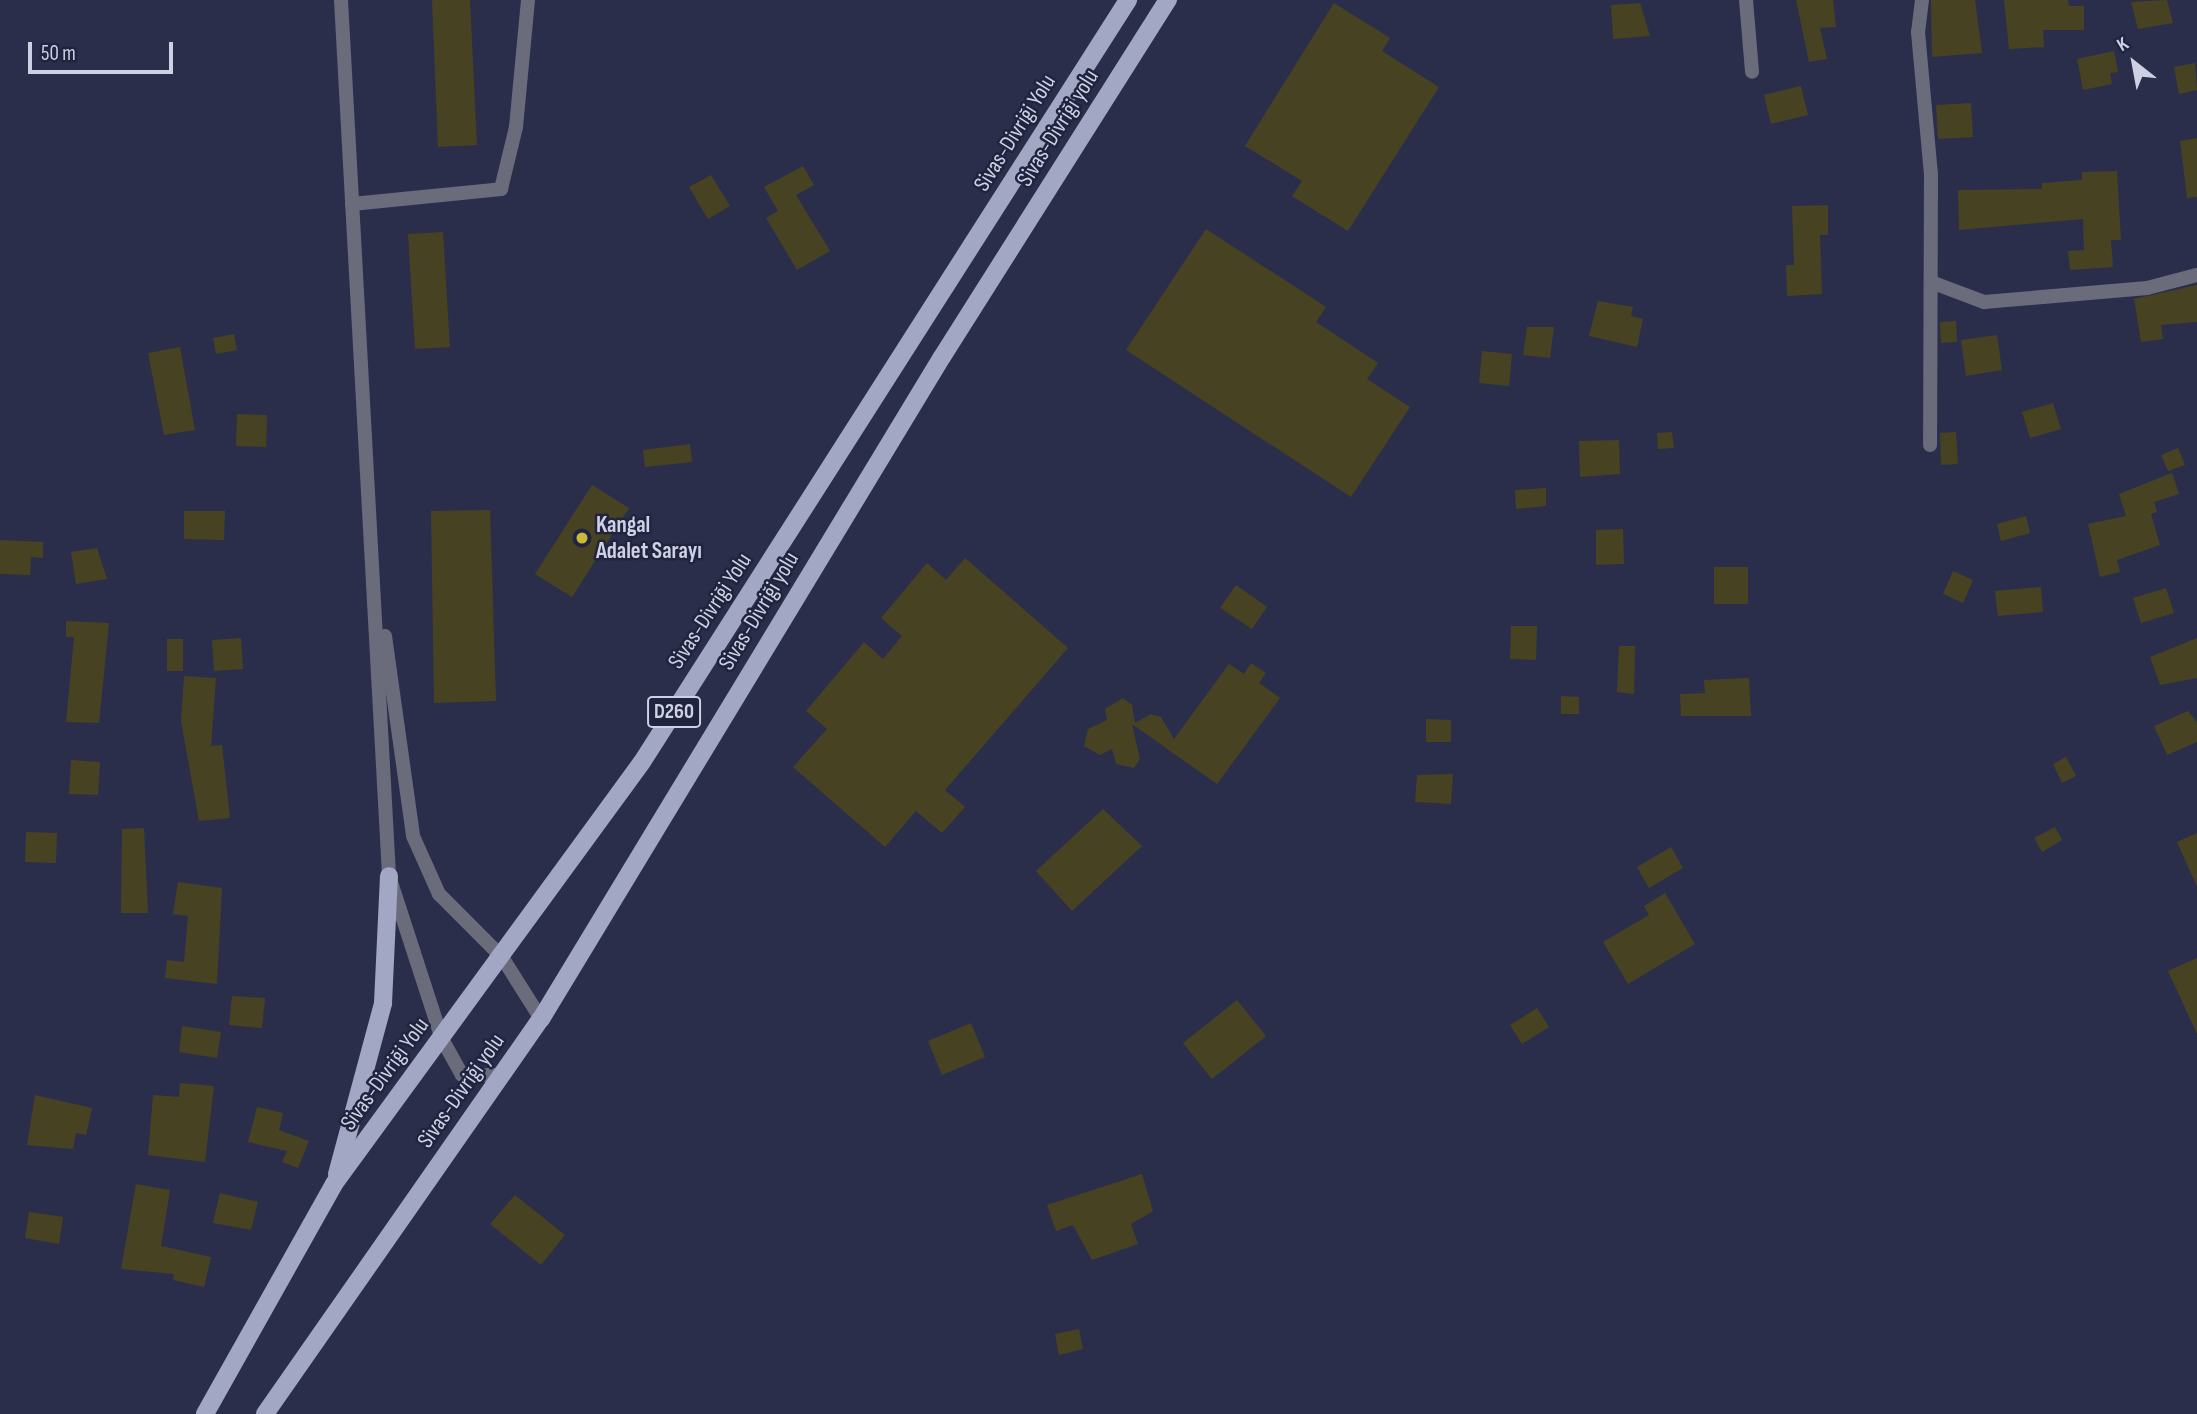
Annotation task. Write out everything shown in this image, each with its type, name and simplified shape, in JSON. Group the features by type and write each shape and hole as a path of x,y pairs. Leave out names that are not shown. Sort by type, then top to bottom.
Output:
{"main road":[{"name":"Sivas-Divriği Yolu","path":"205,1414 334,1184 642,762 1128,0"},
{"name":"Sivas-Divriği yolu","path":"265,1414 541,1019 942,357 1168,0"},
{"path":"334,1184 383,1003 389,876"}],"street":[{"path":"341,0 389,876 442,1039 462,1075 502,1075"},
{"path":"352,204 501,189 516,127 528,0"},
{"path":"1746,0 1752,72"},
{"path":"1922,0 1917,32 1931,174 1930,445"},
{"path":"1931,282 1984,302 2147,288 2197,275"},
{"path":"371,541 413,836 439,894 502,957 541,1019"}],"building":[{"path":"432,0 470,0 477,145 438,147"},
{"path":"1796,0 1833,0 1836,27 1820,28 1827,59 1809,62"},
{"path":"1931,0 1975,0 1982,53 1932,57"},
{"path":"2004,0 2068,0 2069,6 2084,6 2084,30 2043,30 2044,47 2009,49"},
{"path":"2167,0 2173,23 2138,29 2131,2"},
{"path":"1334,3 1390,38 1382,51 1439,87 1348,231 1292,196 1302,181 1245,146"},
{"path":"1640,3 1650,36 1613,39 1611,5"},
{"path":"2114,51 2118,72 2110,73 2112,84 2083,90 2077,59"},
{"path":"2195,63 2197,90 2179,94 2174,67"},
{"path":"1801,86 1808,115 1771,124 1764,95"},
{"path":"1971,103 1973,137 1938,139 1936,105"},
{"path":"2197,138 2197,197 2187,198 2180,141"},
{"path":"803,166 814,185 796,195 830,251 797,270 766,218 778,211 764,187"},
{"path":"2117,171 2121,240 2111,240 2113,267 2070,270 2068,251 2084,250 2083,219 1959,230 1958,190 2042,189 2042,183 2082,180 2082,172"},
{"path":"711,175 730,206 708,219 689,187"},
{"path":"1828,205 1828,235 1820,235 1822,294 1787,296 1786,265 1794,265 1792,206"},
{"path":"1206,229 1326,307 1316,322 1378,363 1367,379 1410,407 1351,497 1126,350"},
{"path":"443,232 450,347 415,349 408,234"},
{"path":"2197,285 2197,322 2161,325 2163,339 2141,342 2134,299"},
{"path":"1598,301 1633,307 1631,316 1643,319 1637,347 1589,336"},
{"path":"1956,321 1957,342 1941,343 1940,322"},
{"path":"1527,327 1554,327 1550,358 1523,355"},
{"path":"234,334 237,350 216,354 213,338"},
{"path":"1997,335 2002,370 1966,376 1961,340"},
{"path":"180,347 195,430 164,435 148,353"},
{"path":"1482,351 1512,354 1509,386 1479,383"},
{"path":"2053,403 2061,429 2030,438 2022,412"},
{"path":"237,414 267,415 266,447 236,446"},
{"path":"1672,432 1674,448 1658,449 1657,433"},
{"path":"1956,432 1958,464 1941,465 1940,433"},
{"path":"1619,440 1620,474 1580,477 1579,441"},
{"path":"690,444 692,462 645,467 643,450"},
{"path":"2178,448 2185,465 2168,471 2161,455"},
{"path":"2172,473 2179,494 2154,502 2157,512 2151,514 2160,545 2117,560 2120,572 2100,577 2088,524 2126,516 2119,494"},
{"name":"Kangal Adalet Sarayı","path":"592,485 629,508 572,597 535,574"},
{"path":"1546,488 1546,506 1516,509 1515,490"},
{"path":"490,510 496,701 434,703 431,511"},
{"path":"184,511 225,511 224,540 184,539"},
{"path":"2026,516 2030,533 2001,541 1997,524"},
{"path":"1623,529 1624,564 1596,565 1596,530"},
{"path":"0,540 43,542 43,558 31,557 30,575 0,574"},
{"path":"97,548 107,579 76,584 71,552"},
{"path":"965,558 1068,648 945,790 965,807 942,833 916,811 885,847 793,767 827,729 806,711 864,642 883,659 902,636 881,618 927,563 946,580"},
{"path":"1714,567 1748,567 1748,604 1714,604"},
{"path":"1953,571 1973,580 1963,603 1943,594"},
{"path":"1236,585 1267,607 1252,629 1220,608"},
{"path":"2041,587 2043,612 1998,616 1995,591"},
{"path":"2166,588 2174,613 2141,623 2133,598"},
{"path":"66,621 109,623 99,723 66,722 74,637 66,637"},
{"path":"1511,626 1537,626 1536,660 1510,659"},
{"path":"241,638 243,669 214,671 212,640"},
{"path":"2197,638 2197,678 2160,685 2150,657"},
{"path":"167,639 183,639 183,671 167,671"},
{"path":"1619,646 1635,646 1634,694 1617,692"},
{"path":"1251,663 1266,673 1259,683 1280,698 1217,784 1132,724 1140,759 1134,768 1116,764 1112,749 1100,755 1084,746 1088,729 1107,720 1105,709 1123,698 1132,705 1135,723 1151,714 1161,717 1174,739 1229,664 1244,674"},
{"path":"184,676 216,678 211,746 222,745 230,818 199,821 181,721"},
{"path":"1749,678 1751,716 1681,716 1680,694 1705,693 1704,680"},
{"path":"1561,696 1579,697 1579,714 1561,714"},
{"path":"2188,711 2197,722 2197,742 2167,755 2154,726"},
{"path":"1426,719 1451,720 1451,742 1426,742"},
{"path":"2066,757 2076,776 2062,783 2053,764"},
{"path":"71,760 100,762 98,795 69,794"},
{"path":"1453,774 1451,804 1415,802 1417,775"},
{"path":"1103,809 1142,846 1072,911 1036,871"},
{"path":"2055,827 2062,840 2042,852 2034,838"},
{"path":"144,828 148,913 121,913 122,829"},
{"path":"26,832 57,833 56,863 25,862"},
{"path":"2197,833 2197,887 2177,842"},
{"path":"1671,847 1683,868 1649,888 1637,867"},
{"path":"178,882 222,888 217,984 165,978 167,960 184,962 188,916 173,914"},
{"path":"1665,893 1695,944 1628,984 1603,942 1649,915 1644,906"},
{"path":"2197,958 2197,1034 2168,971"},
{"path":"232,996 265,998 262,1028 229,1025"},
{"path":"1237,1000 1266,1036 1212,1079 1183,1043"},
{"path":"1537,1008 1549,1027 1522,1044 1510,1025"},
{"path":"971,1023 985,1057 942,1075 928,1041"},
{"path":"182,1026 221,1032 217,1058 179,1052"},
{"path":"180,1083 214,1086 205,1162 148,1155 153,1095 179,1097"},
{"path":"35,1095 92,1108 86,1135 76,1133 73,1149 27,1145"},
{"path":"257,1107 283,1113 279,1130 309,1141 298,1168 282,1162 287,1151 248,1142"},
{"path":"1142,1174 1153,1211 1131,1224 1138,1244 1092,1260 1073,1225 1056,1231 1047,1205"},
{"path":"136,1184 170,1190 161,1246 211,1257 204,1287 173,1280 174,1274 121,1269"},
{"path":"220,1193 258,1202 251,1230 213,1223"},
{"path":"515,1195 565,1235 541,1265 490,1224"},
{"path":"29,1212 63,1217 59,1244 25,1238"},
{"path":"1079,1329 1083,1349 1059,1355 1055,1334"}],"place":[{"name":"Kangal Adalet Sarayı","path":"582,538"}]}
